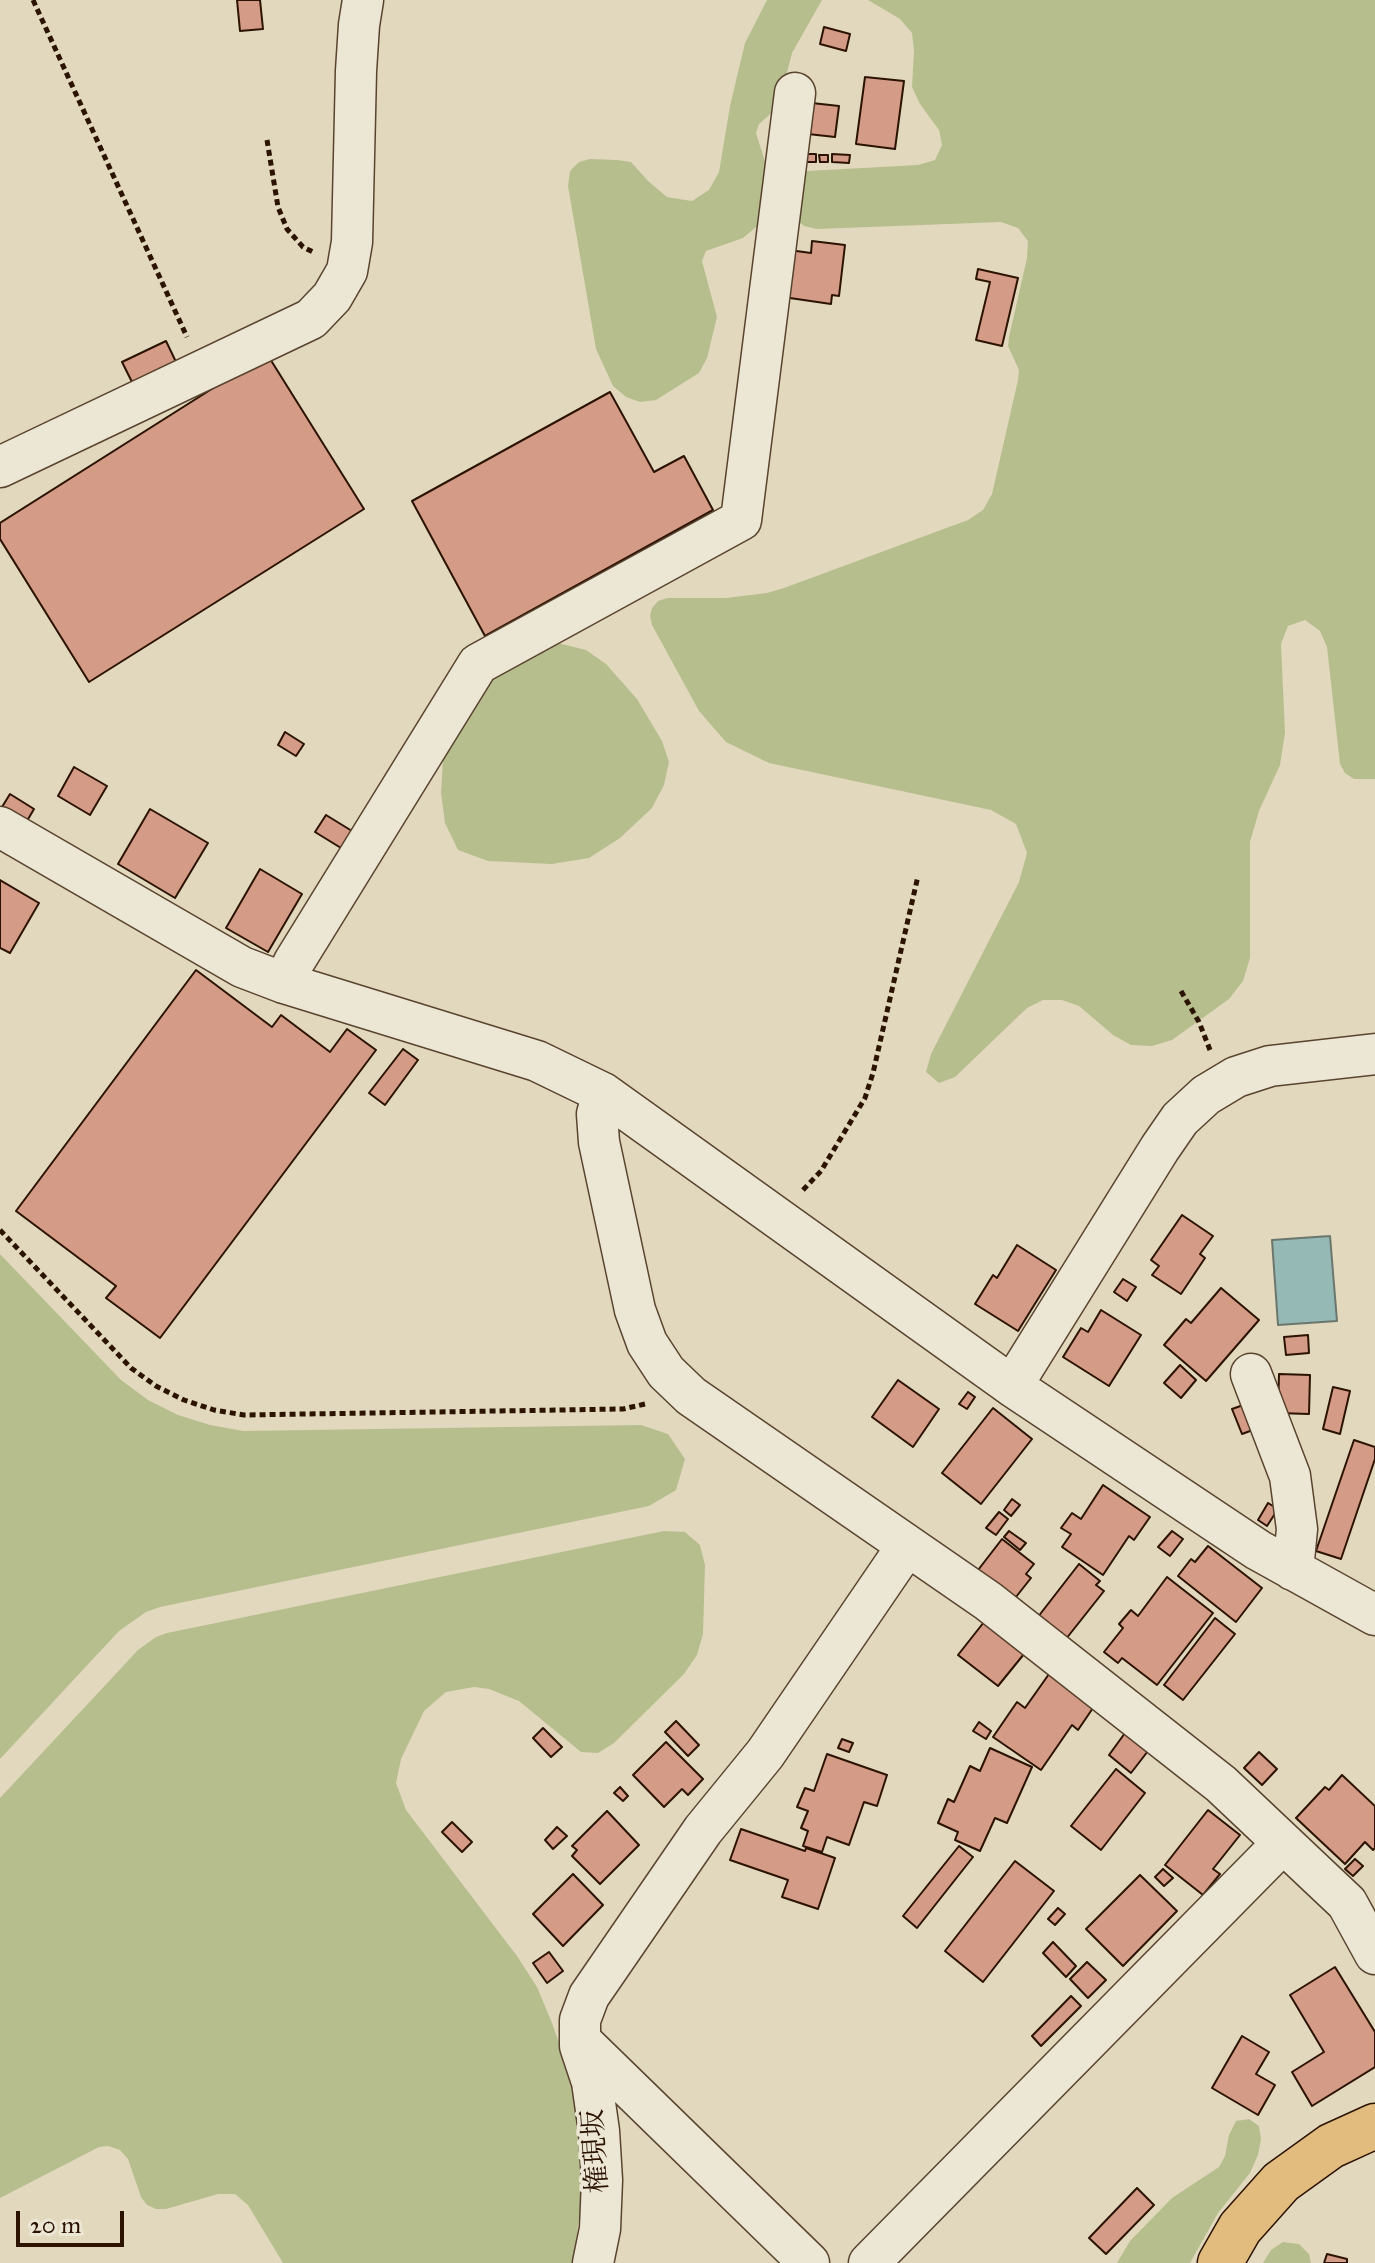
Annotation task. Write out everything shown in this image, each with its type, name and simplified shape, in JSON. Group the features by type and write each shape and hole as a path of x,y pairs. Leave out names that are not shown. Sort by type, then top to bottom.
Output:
{"main road":[{"path":"1220,2263 1240,2228 1281,2182 1331,2146 1375,2126"}],"street":[{"path":"0,467 311,319 332,297 347,271 352,242 356,71 363,0"},
{"path":"284,983 478,664 741,520 795,93"},
{"path":"0,827 242,967 284,983 537,1061 603,1093 1012,1386 1230,1532 1375,1615"},
{"path":"1012,1386 1167,1138 1180,1119 1206,1095 1236,1077 1270,1066 1375,1054"},
{"path":"603,1093 597,1114 599,1142 635,1310 647,1343 666,1372 691,1396 988,1601 1221,1784 1347,1903 1375,1954"},
{"path":"1251,1374 1290,1476 1297,1529 1293,1570"},
{"path":"809,2263 580,2040 580,2020 589,1996 703,1830 765,1754 907,1546"},
{"path":"869,2263 1283,1843"},
{"name":"権現坂","path":"580,2040 592,2082 600,2143 600,2229 593,2263"}],"path":[{"path":"33,0 202,371"},
{"path":"267,140 278,207 287,229 303,247 347,271"},
{"path":"775,1215 821,1171 865,1098 918,876"},
{"path":"1181,991 1199,1022 1223,1085"},
{"path":"0,1230 131,1368 156,1386 214,1410 244,1415 623,1409 657,1402 681,1386"}],"green space":[{"path":"767,0 822,0 792,53 778,107 759,124 756,133 767,168 762,222 743,238 706,251 702,261 717,317 707,358 699,373 656,400 640,402 626,397 613,386 596,349 568,186 570,171 579,162 590,159 617,160 631,162 667,197 692,201 709,190 719,172 745,43"},
{"path":"868,0 1375,0 1375,779 1354,779 1345,773 1340,764 1327,647 1320,631 1305,620 1288,626 1281,644 1285,733 1280,765 1259,811 1250,842 1250,958 1243,981 1229,999 1172,1040 1152,1046 1131,1045 1113,1035 1079,1006 1062,1000 1043,1000 1027,1008 955,1077 939,1083 926,1072 931,1054 1019,882 1027,853 1016,824 991,810 769,763 726,742 699,711 650,616 658,601 667,598 726,598 784,588 968,520 983,510 992,494 1018,380 1019,370 1008,346 1028,241 1018,228 1001,222 817,229 804,226 796,219 800,178 807,171 918,165 935,160 942,145 939,130 912,87 912,33 900,19"},
{"path":"558,643 586,650 606,664 637,699 662,741 669,762 664,785 652,808 620,838 589,858 552,864 488,861 458,850 445,823 441,793 443,759 489,678 535,649"},
{"path":"0,1254 121,1380 148,1400 178,1415 243,1431 641,1425 668,1434 685,1459 676,1490 649,1506 146,1612 119,1631 0,1759"},
{"path":"664,1531 685,1532 700,1545 705,1565 703,1634 697,1655 684,1674 614,1743 598,1753 581,1752 519,1701 489,1689 474,1687 446,1692 424,1711 401,1759 396,1783 406,1810 517,1956 537,1987 552,2023 574,2086 581,2133 583,2179 574,2263 283,2263 248,2205 235,2194 218,2194 156,2209 147,2205 141,2197 128,2159 120,2150 108,2146 99,2147 0,2198 0,1798 138,1650 167,1633"},
{"path":"1249,2119 1259,2126 1261,2139 1258,2155 1250,2173 1218,2213 1190,2263 1117,2263 1130,2241 1172,2198 1219,2167 1236,2121"},
{"path":"1283,2242 1299,2244 1309,2254 1311,2263 1263,2263 1271,2250"}],"water":[{"path":"1330,1236 1337,1321 1278,1325 1272,1240"}],"building":[{"path":"237,0 260,0 263,29 240,31"},
{"path":"824,27 850,34 846,51 820,44"},
{"path":"865,77 904,81 895,149 856,144"},
{"path":"812,103 839,106 835,137 808,134"},
{"path":"805,154 816,154 816,162 805,162"},
{"path":"832,154 850,155 849,163 832,162"},
{"path":"819,155 828,155 828,162 820,162"},
{"path":"812,241 845,245 839,296 832,295 831,304 783,297 789,250 811,253"},
{"path":"978,269 1018,278 1002,346 976,340 990,282 976,279"},
{"path":"166,341 177,364 133,384 122,362"},
{"path":"267,354 364,509 89,682 0,539 0,523"},
{"path":"610,392 654,472 684,456 713,510 485,636 412,501"},
{"path":"285,732 304,744 296,756 278,745"},
{"path":"74,767 107,786 90,815 58,796"},
{"path":"10,794 34,809 27,821 2,807"},
{"path":"150,809 208,843 175,898 118,864"},
{"path":"326,815 352,831 341,848 315,832"},
{"path":"260,869 302,894 268,952 226,928"},
{"path":"0,880 39,903 10,953 0,948"},
{"path":"196,970 272,1027 281,1015 330,1052 347,1029 376,1050 160,1338 106,1298 116,1286 16,1211"},
{"path":"403,1049 418,1060 385,1105 369,1093"},
{"path":"1182,1215 1213,1236 1200,1254 1205,1258 1181,1294 1152,1275 1159,1266 1151,1260"},
{"path":"1017,1245 1056,1270 1018,1331 975,1304 993,1275 997,1278"},
{"path":"1123,1279 1136,1287 1127,1301 1114,1292"},
{"path":"1221,1288 1259,1320 1206,1381 1164,1345 1186,1319 1191,1323"},
{"path":"1101,1310 1141,1335 1109,1386 1063,1357 1081,1328 1088,1332"},
{"path":"1308,1335 1309,1353 1286,1355 1284,1337"},
{"path":"1180,1365 1196,1380 1181,1398 1164,1383"},
{"path":"1279,1374 1310,1375 1309,1414 1278,1413"},
{"path":"898,1380 939,1409 913,1447 872,1417"},
{"path":"1333,1387 1350,1391 1340,1434 1323,1429"},
{"path":"968,1392 975,1397 967,1409 959,1404"},
{"path":"1249,1403 1258,1428 1242,1434 1232,1409"},
{"path":"993,1408 1032,1439 981,1504 942,1473"},
{"path":"1354,1440 1375,1447 1375,1459 1341,1559 1316,1551"},
{"path":"1103,1485 1150,1517 1134,1540 1129,1536 1103,1575 1062,1547 1071,1534 1061,1528 1072,1513 1081,1519"},
{"path":"1012,1499 1020,1505 1011,1516 1004,1510"},
{"path":"1268,1503 1278,1509 1267,1526 1258,1520"},
{"path":"999,1512 1008,1519 996,1535 986,1528"},
{"path":"1009,1531 1026,1543 1020,1550 1004,1537"},
{"path":"1172,1531 1183,1539 1170,1556 1158,1547"},
{"path":"1002,1539 1034,1564 1026,1574 1031,1578 1012,1602 975,1574"},
{"path":"1208,1546 1262,1588 1236,1622 1178,1576 1191,1559 1195,1562"},
{"path":"1079,1564 1100,1581 1096,1585 1104,1591 1062,1644 1034,1622"},
{"path":"1167,1577 1213,1613 1157,1685 1122,1658 1118,1663 1104,1652 1123,1628 1119,1624 1131,1610 1138,1616"},
{"path":"1215,1618 1235,1634 1183,1700 1164,1685"},
{"path":"984,1622 1024,1654 998,1686 958,1655"},
{"path":"1049,1674 1095,1705 1078,1730 1072,1725 1041,1770 993,1737 1017,1702 1025,1708"},
{"path":"676,1721 699,1745 688,1756 665,1732"},
{"path":"979,1722 991,1731 986,1739 973,1731"},
{"path":"543,1728 562,1747 551,1757 533,1738"},
{"path":"1125,1733 1148,1751 1131,1773 1109,1755"},
{"path":"842,1739 853,1743 849,1752 838,1748"},
{"path":"666,1742 703,1779 688,1795 682,1789 664,1807 633,1775"},
{"path":"990,1748 1032,1767 1007,1823 995,1818 980,1851 955,1840 958,1832 938,1823 948,1799 954,1802 970,1766 980,1771"},
{"path":"1259,1752 1277,1769 1262,1785 1244,1768"},
{"path":"827,1754 887,1775 877,1806 864,1802 849,1845 827,1837 822,1852 803,1846 808,1831 801,1828 808,1811 797,1807 805,1788 814,1791"},
{"path":"1116,1769 1145,1793 1101,1850 1071,1826"},
{"path":"1342,1775 1375,1806 1375,1848 1373,1850 1365,1842 1345,1864 1296,1818 1325,1787 1329,1790"},
{"path":"620,1787 628,1796 623,1801 614,1793"},
{"path":"1208,1810 1240,1835 1213,1869 1220,1874 1203,1895 1165,1865"},
{"path":"607,1811 639,1845 600,1884 572,1856 577,1850 572,1846"},
{"path":"452,1822 472,1842 462,1852 442,1832"},
{"path":"557,1827 567,1836 553,1849 545,1840"},
{"path":"741,1829 835,1858 818,1909 782,1897 788,1880 730,1860"},
{"path":"959,1846 973,1857 917,1928 903,1916"},
{"path":"1355,1859 1363,1866 1353,1876 1345,1869"},
{"path":"1015,1861 1054,1891 983,1982 945,1951"},
{"path":"1163,1869 1173,1878 1164,1886 1155,1877"},
{"path":"573,1874 603,1905 563,1946 533,1914"},
{"path":"1140,1875 1177,1911 1123,1966 1086,1929"},
{"path":"1058,1908 1065,1914 1055,1925 1048,1919"},
{"path":"1053,1942 1076,1966 1066,1977 1043,1953"},
{"path":"549,1952 563,1971 547,1983 533,1963"},
{"path":"1087,1962 1106,1980 1088,1998 1070,1979"},
{"path":"1335,1967 1375,2032 1375,2067 1312,2106 1292,2072 1324,2052 1290,1995"},
{"path":"1071,1996 1081,2006 1041,2046 1032,2036"},
{"path":"1242,2036 1269,2052 1256,2074 1275,2085 1258,2115 1212,2088"},
{"path":"1137,2188 1154,2205 1106,2254 1089,2238"},
{"path":"1327,2254 1347,2259 1347,2263 1324,2263"}]}
